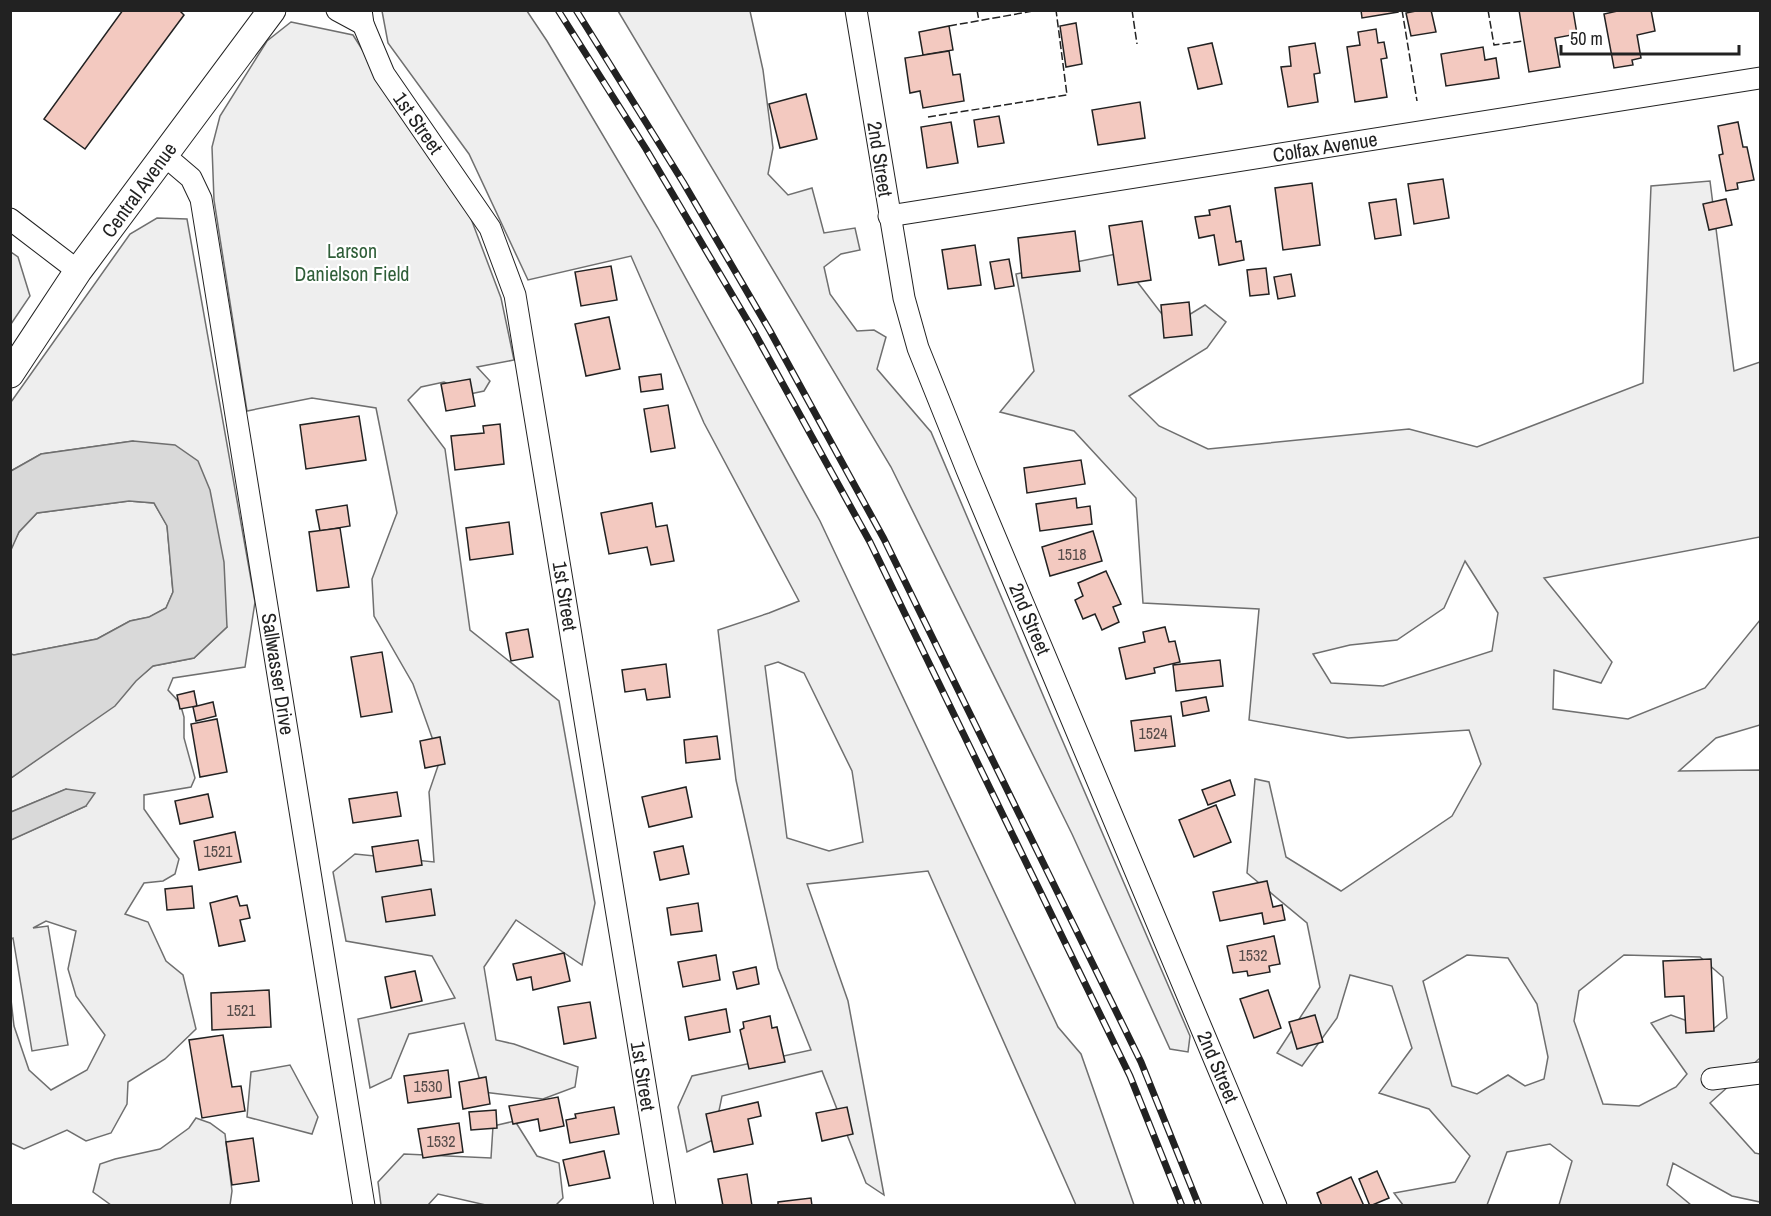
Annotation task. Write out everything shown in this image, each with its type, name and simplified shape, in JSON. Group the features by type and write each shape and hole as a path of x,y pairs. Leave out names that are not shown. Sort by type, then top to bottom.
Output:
{"street":[{"name":"Central Avenue","path":"10,374 78,271 272,10"},
{"name":"1st Street","path":"337,10 362,17 384,74 490,228 515,295 665,1206"},
{"name":"2nd Street","path":"856,10 903,298 918,348 1276,1206"},
{"name":"Colfax Avenue","path":"889,216 1761,78"},
{"name":"Sallwasser Drive","path":"164,156 190,178 201,199 364,1206"},
{"path":"10,219 78,271"},
{"path":"1712,1079 1761,1072"}],"green space":[{"path":"382,11 527,11 547,41 658,228 820,521 1058,1027 1081,1054 1134,1205 1076,1205 928,871 807,884 848,1001 884,1195 866,1183 822,1071 722,1096 713,1140 687,1152 678,1107 692,1076 811,1050 778,968 736,780 718,630 799,601 704,423 631,256 528,280 469,154 388,43","holes":["778,662 804,673 852,771 863,842 829,851 787,838 765,666"]},
{"path":"618,11 750,11 763,70 773,148 768,174 788,195 812,188 824,233 855,228 860,250 841,254 824,267 830,294 857,331 874,330 886,337 877,369 931,432 1190,1036 1188,1052 1170,1049 1072,834 891,467"},
{"name":"Larson Danielson Field","path":"291,22 353,35 467,208 501,298 514,360 477,367 490,381 484,391 470,394 444,382 421,387 408,400 445,449 470,630 559,701 595,903 582,965 516,920 484,967 496,1040 514,1044 578,1067 575,1087 543,1099 483,1092 464,1023 409,1034 391,1078 370,1088 358,1019 455,998 432,956 346,941 333,872 355,854 434,862 429,792 440,760 413,684 374,616 372,579 397,513 376,408 312,398 247,411 214,200 212,147 220,116 267,41"},
{"path":"1710,181 1734,371 1760,362 1760,537 1544,578 1612,662 1601,683 1554,670 1553,709 1628,719 1705,688 1760,620 1760,725 1716,738 1679,771 1760,770 1760,1058 1710,1103 1755,1153 1760,1154 1760,1202 1732,1196 1673,1163 1667,1185 1691,1205 1559,1205 1572,1161 1550,1144 1507,1152 1487,1205 1403,1205 1394,1193 1455,1182 1470,1156 1429,1109 1379,1093 1412,1048 1392,986 1350,975 1337,1018 1302,1066 1277,1053 1320,987 1307,923 1247,873 1255,779 1269,782 1286,857 1341,891 1452,816 1481,764 1469,730 1348,738 1249,720 1259,609 1143,603 1136,498 1074,431 1000,412 1034,371 1016,274 1116,254 1171,326 1205,305 1226,322 1207,348 1129,396 1159,426 1208,449 1409,429 1477,447 1643,383 1651,186","holes":["1465,561 1498,613 1492,651 1383,686 1331,683 1313,654 1350,645 1397,640 1444,608","1467,955 1508,958 1537,1004 1548,1057 1544,1079 1525,1086 1508,1075 1477,1094 1452,1086 1423,981","1624,955 1700,957 1723,977 1727,1018 1712,1030 1671,1015 1651,1023 1687,1074 1676,1087 1639,1106 1603,1104 1574,1021 1579,991"]},
{"path":"157,218 187,219 255,602 245,667 173,678 168,690 180,703 184,717 184,738 195,778 191,787 144,795 144,809 179,859 175,874 163,881 144,883 125,914 148,922 166,961 183,975 196,1029 165,1059 128,1082 127,1104 111,1133 86,1141 67,1130 24,1149 11,1143 10,991 14,1026 29,1070 51,1090 87,1070 105,1035 76,996 68,969 76,931 46,921 33,928 48,926 68,1045 32,1051 13,938 11,939 10,840 86,806 66,789 11,812 11,778 57,745 153,666 194,658 227,627 133,441 41,454 11,471 11,402 130,234"},
{"path":"11,252 18,257 30,296 11,324"},
{"path":"129,501 154,503 167,525 173,592 166,608 150,617 130,621 97,639 10,654 10,550 19,532 37,513"},
{"path":"290,1065 318,1117 312,1134 247,1117 251,1072"},
{"path":"196,1118 210,1123 225,1134 232,1191 230,1205 111,1205 93,1192 100,1164 160,1149 189,1128"},
{"path":"515,1121 537,1156 559,1163 563,1198 556,1205 490,1206 438,1194 428,1205 381,1205 378,1182 404,1154 491,1158 493,1126"}],"shaded area":[{"path":"133,441 175,445 198,461 210,490 224,562 227,627 194,658 153,666 136,681 115,706 11,778 11,654 97,639 130,621 149,617 166,608 173,592 167,526 154,503 129,501 37,513 19,532 11,550 11,471 41,454"},
{"path":"66,789 95,793 86,806 11,840 11,812"}],"building":[{"path":"123,10 179,10 184,15 85,149 44,119"},
{"path":"1361,10 1398,10 1398,12 1362,18"},
{"path":"1431,10 1436,32 1411,36 1406,13"},
{"path":"1519,10 1573,10 1577,34 1555,38 1560,67 1529,72"},
{"path":"1622,10 1651,10 1655,31 1637,35 1641,58 1632,60 1633,65 1614,68 1604,14"},
{"path":"1076,23 1082,64 1066,67 1060,26"},
{"path":"949,26 953,50 923,55 919,32"},
{"path":"1376,29 1378,43 1384,42 1387,58 1381,59 1387,97 1355,102 1347,47 1360,45 1358,32"},
{"path":"1212,43 1222,84 1198,89 1188,48"},
{"path":"1315,43 1320,73 1314,74 1318,102 1288,107 1281,67 1291,66 1289,47"},
{"path":"1483,47 1485,60 1496,58 1499,78 1446,86 1441,54"},
{"path":"949,51 953,75 960,74 964,101 923,108 920,91 910,93 905,58"},
{"path":"806,94 817,139 780,148 769,104"},
{"path":"1140,102 1145,138 1098,145 1092,110"},
{"path":"999,116 1004,143 978,147 974,120"},
{"path":"951,122 958,163 927,168 921,127"},
{"path":"1738,122 1743,147 1747,147 1754,180 1737,183 1738,189 1726,191 1719,155 1723,154 1718,126"},
{"path":"1443,179 1449,218 1414,224 1408,184"},
{"path":"1312,183 1320,245 1283,250 1275,188"},
{"path":"1396,199 1401,235 1375,239 1369,203"},
{"path":"1726,199 1732,225 1709,230 1703,204"},
{"path":"1230,206 1236,242 1241,241 1244,260 1219,265 1214,235 1199,238 1195,217 1210,215 1209,210"},
{"path":"1142,221 1151,280 1118,285 1109,226"},
{"path":"1075,231 1080,271 1022,278 1018,238"},
{"path":"975,245 981,285 948,289 942,250"},
{"path":"1009,259 1014,286 995,289 990,262"},
{"path":"611,266 617,300 581,306 575,272"},
{"path":"1266,268 1269,294 1250,296 1247,270"},
{"path":"1291,274 1295,296 1278,299 1274,277"},
{"path":"1189,302 1192,335 1164,338 1161,305"},
{"path":"609,317 620,369 586,376 575,324"},
{"path":"661,374 663,389 641,392 639,377"},
{"path":"470,379 475,406 446,411 441,384"},
{"path":"668,405 675,448 651,452 644,409"},
{"path":"359,416 366,460 306,469 300,425"},
{"path":"500,424 504,464 455,470 451,436 484,433 483,426"},
{"path":"1081,460 1085,484 1027,493 1024,468"},
{"path":"1076,498 1077,508 1090,506 1092,524 1040,531 1036,504"},
{"path":"652,503 656,527 667,525 674,561 651,565 647,547 609,554 601,513"},
{"path":"347,505 350,526 320,531 316,510"},
{"path":"509,522 513,554 470,560 466,528"},
{"path":"340,528 349,587 317,591 309,532"},
{"path":"1093,531 1102,561 1050,576 1042,547"},
{"path":"1106,571 1121,604 1113,607 1119,622 1102,630 1095,614 1083,619 1075,600 1083,596 1078,583"},
{"path":"1165,627 1169,642 1175,641 1180,662 1154,668 1155,673 1126,679 1119,648 1145,642 1143,632"},
{"path":"528,629 533,657 511,661 506,633"},
{"path":"382,652 392,712 361,717 351,657"},
{"path":"1220,660 1223,686 1176,691 1173,665"},
{"path":"666,664 670,697 647,700 645,689 625,692 622,670"},
{"path":"194,691 197,706 180,709 177,695"},
{"path":"1206,697 1209,711 1183,716 1181,702"},
{"path":"213,702 216,716 196,721 193,707"},
{"path":"1171,716 1175,746 1135,751 1131,721"},
{"path":"217,719 227,772 200,777 191,724"},
{"path":"717,736 720,759 686,763 684,740"},
{"path":"440,737 445,764 425,768 420,741"},
{"path":"1230,780 1235,795 1208,805 1202,790"},
{"path":"686,787 692,817 649,827 642,797"},
{"path":"397,792 401,816 353,823 349,799"},
{"path":"208,794 213,817 180,824 175,801"},
{"path":"1216,805 1231,842 1194,857 1179,820"},
{"path":"235,832 241,862 199,870 194,841"},
{"path":"418,840 422,865 376,872 372,847"},
{"path":"683,846 689,874 660,880 654,852"},
{"path":"1267,881 1273,907 1282,905 1285,920 1264,924 1262,913 1220,921 1213,892"},
{"path":"192,886 194,908 167,910 165,889"},
{"path":"431,889 435,915 386,922 382,897"},
{"path":"237,896 240,906 247,905 250,918 240,920 245,941 219,946 210,903"},
{"path":"698,903 702,931 671,935 667,908"},
{"path":"1274,936 1280,964 1269,966 1270,972 1248,976 1247,971 1233,973 1227,946"},
{"path":"564,953 570,981 533,990 531,977 517,980 513,964"},
{"path":"716,955 720,980 683,987 678,962"},
{"path":"1711,959 1714,1031 1686,1033 1684,996 1665,997 1663,961"},
{"path":"756,967 759,984 737,989 733,972"},
{"path":"415,971 422,1001 391,1008 385,977"},
{"path":"269,990 271,1027 212,1030 211,993"},
{"path":"1268,990 1281,1028 1254,1038 1240,999"},
{"path":"590,1002 596,1038 564,1044 558,1007"},
{"path":"726,1009 730,1032 689,1040 685,1017"},
{"path":"1315,1015 1323,1042 1297,1049 1289,1022"},
{"path":"770,1016 772,1028 777,1027 785,1062 749,1069 740,1030 744,1028 743,1022"},
{"path":"223,1035 232,1087 241,1086 245,1111 202,1118 189,1040"},
{"path":"448,1070 451,1097 408,1103 404,1076"},
{"path":"486,1077 490,1104 463,1109 459,1082"},
{"path":"558,1097 564,1126 540,1131 538,1119 513,1124 509,1106"},
{"path":"758,1102 761,1116 748,1119 753,1144 714,1152 706,1114"},
{"path":"614,1107 619,1134 570,1143 566,1120 576,1118 575,1114"},
{"path":"847,1107 853,1134 822,1141 816,1113"},
{"path":"496,1110 497,1128 471,1130 469,1112"},
{"path":"459,1123 463,1152 423,1158 418,1129"},
{"path":"253,1138 259,1181 232,1185 226,1142"},
{"path":"604,1151 610,1178 569,1186 563,1160"},
{"path":"1377,1171 1389,1198 1370,1206 1359,1179"},
{"path":"747,1174 752,1206 723,1206 718,1179"},
{"path":"1351,1177 1364,1206 1322,1206 1317,1193"},
{"path":"811,1198 812,1206 778,1206 778,1202"}],"railway":[{"path":"558,10 646,149 753,330 870,542 1130,1076 1182,1206"},
{"path":"576,10 683,182 770,331 884,539 1141,1062 1199,1206"}],"fence":[{"path":"977,10 979,21"},
{"path":"949,26 1039,10"},
{"path":"928,117 1067,95 1056,10"},
{"path":"1132,10 1137,44"},
{"path":"1402,10 1417,101"},
{"path":"1488,10 1494,45 1524,41"}]}
